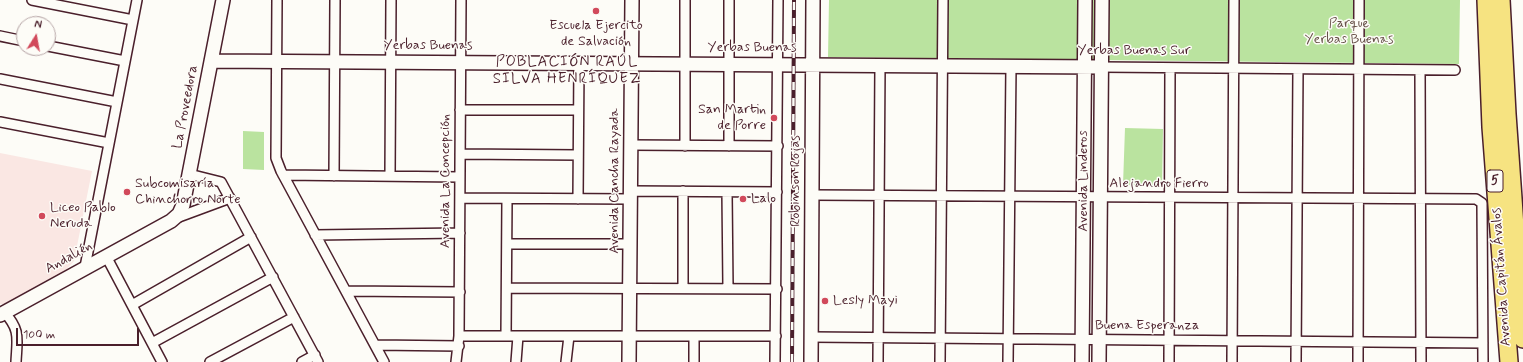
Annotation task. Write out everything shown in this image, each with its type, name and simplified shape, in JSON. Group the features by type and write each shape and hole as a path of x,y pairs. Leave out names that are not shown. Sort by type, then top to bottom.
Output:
{"highway":[{"name":"Avenida Capitán Ávalos","path":"1486,0 1491,120 1509,362"},
{"name":"Avenida Capitán Ávalos","path":"1501,0 1507,114 1523,339"}],"street":[{"path":"32,0 133,20"},
{"path":"85,267 137,0"},
{"name":"La Proveedora","path":"176,218 183,205 223,0"},
{"path":"277,0 276,158 282,173 384,362"},
{"path":"334,176 335,0"},
{"path":"390,176 391,0"},
{"name":"Avenida La Concepción","path":"456,362 459,346 460,292 461,0"},
{"name":"Avenida Cancha Rayada","path":"629,362 632,0"},
{"path":"685,0 685,146"},
{"path":"729,0 729,146"},
{"path":"775,362 777,288 778,0"},
{"name":"Robinson Rojas","path":"811,362 813,0"},
{"path":"940,362 943,0"},
{"name":"Avenida Linderos","path":"1082,362 1084,0"},
{"name":"Avenida Linderos","path":"1099,362 1102,0"},
{"path":"1232,362 1234,0"},
{"path":"1358,362 1359,0"},
{"path":"0,36 16,39"},
{"path":"56,48 125,61"},
{"name":"Yerbas Buenas","path":"211,60 276,62 813,64"},
{"path":"578,199 579,63"},
{"name":"Yerbas Buenas Sur","path":"813,64 1455,70"},
{"path":"878,362 880,65"},
{"path":"1008,362 1011,66"},
{"path":"1169,362 1170,68"},
{"path":"1296,362 1298,69"},
{"path":"1420,70 1421,362"},
{"path":"0,79 117,102"},
{"path":"460,110 578,110"},
{"path":"0,122 109,143"},
{"path":"631,145 778,146"},
{"path":"460,154 578,155"},
{"path":"282,173 334,176 460,177"},
{"path":"189,174 220,182 230,198 316,359 302,362"},
{"path":"460,198 578,199 683,191 777,192"},
{"path":"683,191 683,288"},
{"path":"727,192 728,288"},
{"name":"Alejandro Fierro","path":"812,195 1420,199 1480,201 1483,343"},
{"path":"176,218 230,198"},
{"path":"506,336 507,198"},
{"name":"Andalién","path":"2,313 176,218"},
{"path":"316,235 460,233"},
{"path":"132,305 251,237"},
{"path":"507,244 631,244"},
{"path":"106,256 162,362"},
{"path":"152,344 272,277"},
{"path":"507,288 777,288"},
{"path":"346,291 460,292"},
{"path":"2,313 14,322 16,328 16,362"},
{"path":"210,362 221,359 294,317"},
{"path":"459,336 776,336"},
{"path":"516,362 518,336"},
{"path":"566,362 569,336"},
{"path":"694,336 694,362"},
{"name":"Buena Esperanza","path":"811,337 1483,343"},
{"path":"1483,343 1483,362"},
{"path":"375,345 459,346"}],"shaded area":[{"name":"Liceo Pablo Neruda","path":"0,153 92,171 74,261 65,271 4,304 0,304"}],"green space":[{"name":"Parque Yerbas Buenas","path":"829,0 1460,0 1459,64 828,57"},
{"path":"1125,128 1163,129 1162,186 1123,185"},
{"path":"243,131 264,132 264,170 243,169"}],"railway":[{"path":"792,362 794,0"}],"place":[{"name":"Escuela Ejercito de Salvación","path":"596,11"},
{"name":"San Martin de Porre","path":"774,118"},
{"name":"Subcomisaría Chinchorro Norte","path":"127,192"},
{"name":"Lalo","path":"743,199"},
{"name":"Liceo Pablo Neruda","path":"42,216"},
{"name":"Lesly Mayi","path":"825,301"}],"district":[{"name":"POBLACIÓN RAÚL SILVA HENRÍQUEZ","path":"567,72"}]}
